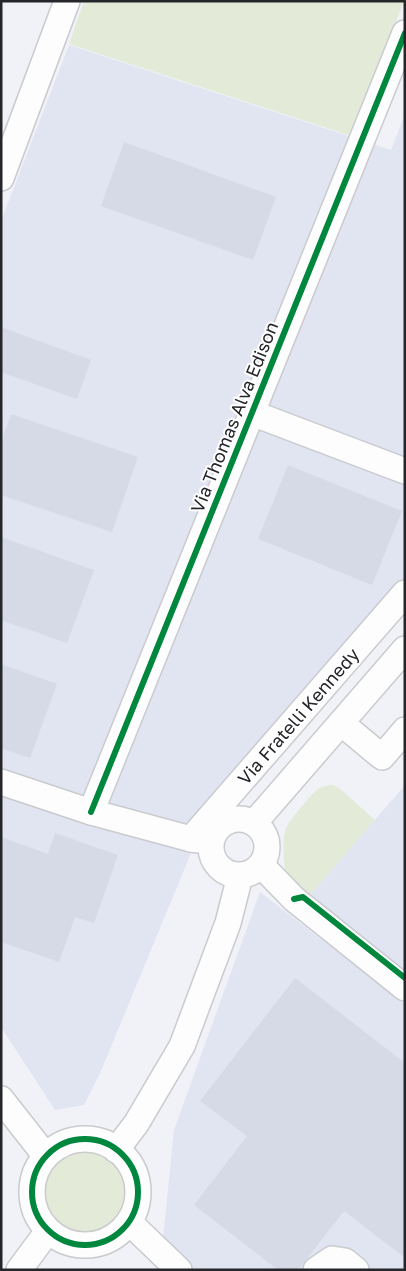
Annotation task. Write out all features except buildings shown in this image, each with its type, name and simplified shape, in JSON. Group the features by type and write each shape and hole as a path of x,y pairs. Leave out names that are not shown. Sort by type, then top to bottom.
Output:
{"street":[{"path":"1,178 67,1"},
{"name":"Via Thomas Alva Edison","path":"91,812 405,33"},
{"path":"252,413 405,471"},
{"name":"Via Fratelli Kennedy","path":"201,840 405,593"},
{"name":"Via Fratelli Kennedy","path":"254,823 405,649"},
{"path":"341,723 382,757 405,730"},
{"path":"1,782 91,812 201,840 212,836 217,828 225,822 234,819 244,819 254,823 264,834 267,842 265,858 250,870 230,874 216,864 201,840"},
{"path":"250,870 294,899 405,988"},
{"path":"116,1150 136,1124 182,1046 250,870"},
{"path":"1,1100 46,1155"},
{"path":"83,1138 106,1143 116,1150 121,1152 134,1172 138,1190 134,1213 129,1222 117,1234 104,1242 86,1246 63,1241 48,1231 35,1212 31,1194 36,1171 46,1155 65,1142 83,1138"},
{"path":"129,1222 179,1270"},
{"path":"20,1270 48,1231"},
{"path":"316,1270 332,1259 344,1261 356,1270"}],"shaded area":[{"path":"69,45 391,150 405,114 405,584 208,812 101,1071 84,1105 55,1110 1,1027 1,221"},
{"path":"405,785 405,971 310,895"},
{"path":"260,892 405,1004 405,1270 179,1270 162,1248 174,1130"}],"green space":[{"path":"84,1 404,1 351,136 69,44"},
{"path":"333,785 339,788 375,820 310,895 286,877 283,847 285,831 305,802 318,789"},
{"path":"84,1145 102,1148 117,1158 127,1173 130,1191 127,1209 117,1224 102,1234 84,1237 66,1234 51,1224 41,1209 38,1191 41,1173 51,1158 66,1148"}],"cycle path":[{"path":"91,812 405,33"},
{"path":"294,899 303,897 405,978"},
{"path":"85,1139 105,1143 122,1155 134,1172 138,1192 134,1212 122,1229 105,1241 85,1245 65,1241 48,1229 36,1212 32,1192 36,1172 48,1155 65,1143 85,1139"}]}
